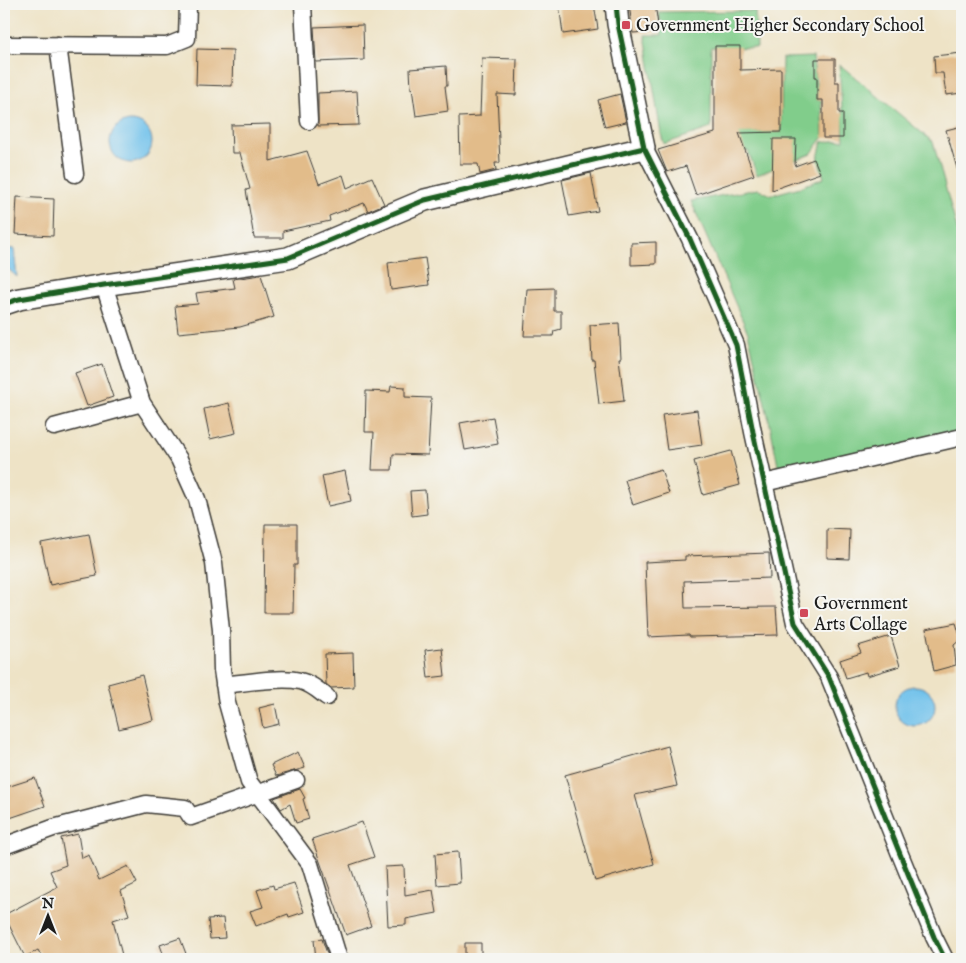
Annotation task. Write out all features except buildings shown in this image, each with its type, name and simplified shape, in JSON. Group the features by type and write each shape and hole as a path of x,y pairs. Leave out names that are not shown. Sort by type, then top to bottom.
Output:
{"street":[{"path":"4,44 167,46 187,38 188,4"},
{"path":"304,4 309,120"},
{"path":"616,4 618,24 644,148 690,240 736,345 795,623 829,677 934,937 945,959"},
{"path":"58,45 75,174"},
{"path":"4,304 19,299 104,285 288,258 425,200 644,148"},
{"path":"104,285 142,403 179,459 197,499 214,563 221,630 222,670 227,703 249,782 256,794 310,864 339,959"},
{"path":"54,427 142,403"},
{"path":"764,484 962,437"},
{"path":"224,685 264,680 299,680 316,688 327,697"},
{"path":"4,846 53,828 146,804 185,808 192,817 296,780"}],"shaded area":[{"path":"771,550 780,638 646,642 641,556"}],"green space":[{"path":"755,11 757,48 711,47 711,128 664,144 645,35 662,35 659,12"},
{"path":"813,57 817,100 821,100 823,138 811,154 757,175 748,151 735,155 725,132 781,132 782,58"},
{"path":"839,64 933,142 962,247 962,433 781,481 769,420 748,333 691,201 758,189 771,195 824,178 818,158 822,142 844,140"}],"water":[{"path":"127,121 135,121 146,127 152,142 146,157 135,163 127,163 116,157 110,146 110,138 116,127"},
{"path":"4,248 14,249 17,277 6,267 4,269"},
{"path":"919,686 926,689 932,695 935,706 934,714 926,723 919,726 911,726 904,723 896,714 895,702 898,695 907,687"}],"cycle path":[{"path":"616,4 618,24 644,148 690,239 736,345 795,623 829,677 934,937 945,959"},
{"path":"4,304 19,299 104,285 288,258 425,200 644,148"}],"place":[{"name":"Government Higher Secondary School","path":"626,25"},
{"name":"Government Arts Collage","path":"804,613"}]}
